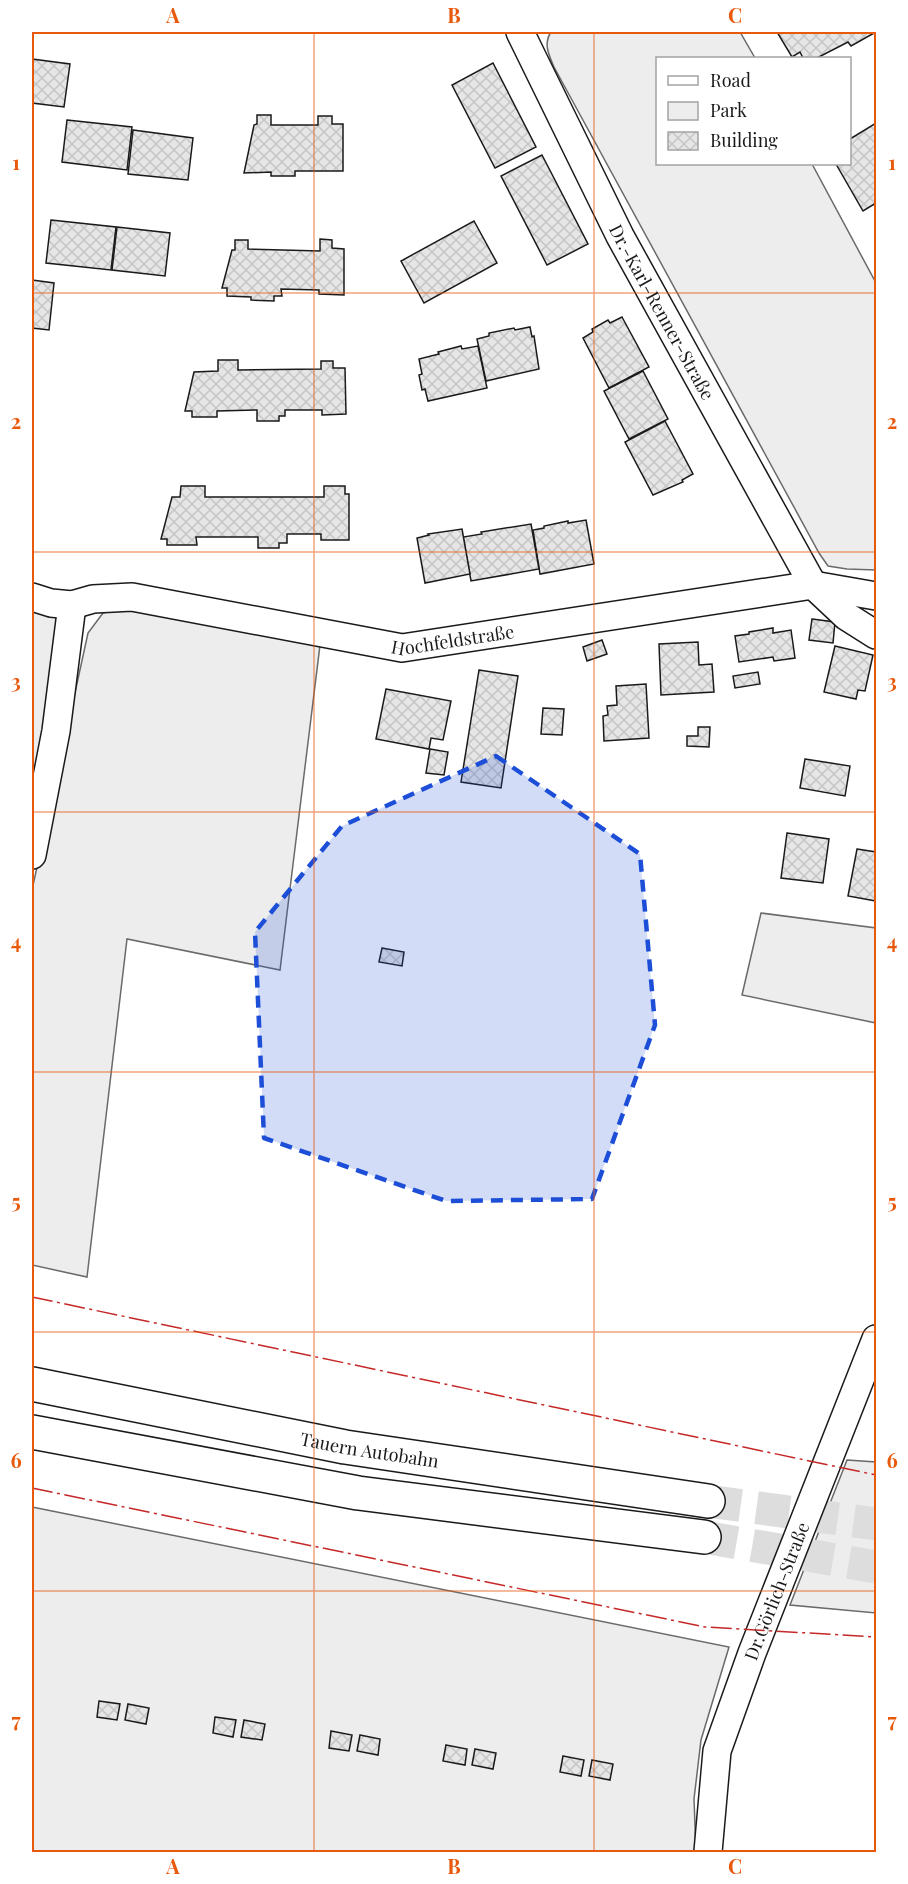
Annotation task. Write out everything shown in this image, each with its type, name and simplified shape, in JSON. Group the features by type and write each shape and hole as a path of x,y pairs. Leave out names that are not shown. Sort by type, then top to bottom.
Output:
{"highway":[{"name":"Tauern Autobahn","path":"32,1384 345,1447 708,1502"},
{"path":"32,1432 358,1493 704,1537"}],"street":[{"name":"Dr.-Karl-Renner-Straße","path":"520,32 620,236 813,585"},
{"name":"Hochfeldstraße","path":"32,597 51,603 72,605 93,599 132,597 402,648 813,585 876,596"},
{"path":"813,585 846,616 876,634"},
{"path":"32,855 56,732 72,605"},
{"name":"Dr.Görlich-Straße","path":"708,1852 717,1751 752,1653 876,1339"}],"highlighted area":[{"path":"496,756 640,854 655,1025 592,1199 446,1201 264,1138 255,932 342,826"}],"green space":[{"path":"551,32 740,32 754,57 656,57 656,165 813,165 876,283 876,570 828,566 819,553 554,67 547,45"},
{"path":"32,604 70,616 32,865"},
{"path":"125,608 320,645 280,970 127,939 87,1277 32,1265 32,890 88,633 103,613"},
{"path":"761,913 876,928 876,1023 742,995"},
{"path":"847,1460 876,1462 876,1613 790,1605"},
{"path":"32,1507 729,1647 701,1740 694,1799 696,1852 32,1852"}],"building":[{"path":"777,32 876,32 851,46 848,42 819,57 802,57 800,52 792,57"},
{"path":"32,59 70,64 64,107 32,103"},
{"path":"493,63 536,147 495,168 452,85"},
{"path":"257,115 271,115 271,125 318,125 318,116 332,116 332,124 343,124 343,171 295,171 295,176 271,176 271,172 244,173 254,125 257,124"},
{"path":"67,120 132,127 127,170 62,162"},
{"path":"876,123 876,203 863,211 837,165 851,165 851,138"},
{"path":"133,130 193,138 188,180 128,174"},
{"path":"542,155 588,244 547,265 501,176"},
{"path":"51,220 116,227 111,270 46,263"},
{"path":"474,221 497,263 424,303 401,261"},
{"path":"117,227 170,233 165,276 112,270"},
{"path":"320,239 332,240 332,248 344,249 344,295 319,294 319,290 281,289 282,296 274,296 274,301 251,300 251,297 227,296 227,288 222,288 232,250 235,250 235,240 248,240 248,249 320,251"},
{"path":"32,280 54,283 49,330 32,328"},
{"path":"622,317 649,367 609,388 583,338 593,332 592,329 608,320 610,323"},
{"path":"530,327 532,337 534,336 539,369 486,381 477,339 489,336 489,333"},
{"path":"461,346 462,349 478,346 487,388 428,401 425,389 422,390 419,359"},
{"path":"218,360 238,360 238,370 321,369 321,361 333,361 333,368 345,368 346,414 322,415 322,410 285,410 285,416 279,416 279,421 257,421 257,410 217,411 217,417 192,417 192,411 185,411 194,372 218,371"},
{"path":"643,371 668,419 629,439 604,391"},
{"path":"665,421 693,474 682,480 683,482 653,495 625,442"},
{"path":"181,486 205,486 205,497 324,497 324,486 345,486 345,494 349,494 349,540 321,540 321,534 287,534 287,543 279,543 279,548 258,548 258,537 196,537 197,545 167,545 167,539 161,539 172,497 180,497"},
{"path":"586,520 594,564 540,574 533,530 568,521 568,523"},
{"path":"531,524 539,569 471,581 463,537"},
{"path":"462,529 470,574 425,583 417,538"},
{"path":"812,619 835,622 833,643 809,640"},
{"path":"773,628 773,633 791,630 795,658 774,661 773,657 739,662 735,636"},
{"path":"602,640 607,654 587,661 583,647"},
{"path":"698,642 699,665 712,664 714,692 661,695 659,644"},
{"path":"835,646 873,655 865,691 858,690 856,699 824,692"},
{"path":"479,670 518,676 501,788 461,782"},
{"path":"758,672 760,684 735,688 733,676"},
{"path":"646,684 649,738 604,741 603,716 608,715 607,706 617,705 616,686"},
{"path":"386,689 451,701 443,740 431,738 429,749 376,739"},
{"path":"543,708 564,709 562,735 541,734"},
{"path":"698,727 710,727 709,747 687,746 687,736 698,736"},
{"path":"430,749 448,752 444,775 426,773"},
{"path":"805,759 850,766 845,796 800,788"},
{"path":"787,833 829,839 823,883 781,878"},
{"path":"857,849 876,852 876,901 848,896"},
{"path":"382,948 404,952 402,966 379,962"},
{"path":"99,1701 120,1704 117,1720 97,1717"},
{"path":"128,1704 149,1708 146,1724 125,1720"},
{"path":"215,1717 236,1720 233,1737 213,1733"},
{"path":"244,1720 265,1724 262,1740 241,1737"},
{"path":"331,1731 352,1735 349,1751 329,1748"},
{"path":"360,1735 380,1739 378,1755 357,1751"},
{"path":"446,1745 467,1749 465,1765 443,1761"},
{"path":"475,1749 496,1753 493,1769 472,1765"},
{"path":"563,1756 584,1760 581,1776 560,1772"},
{"path":"592,1760 613,1764 610,1780 589,1776"}],"tunnel":[{"path":"708,1501 876,1524"},
{"path":"704,1537 876,1567"}],"power":[{"path":"32,1297 876,1475"},
{"path":"32,1488 705,1627 876,1637"}]}
